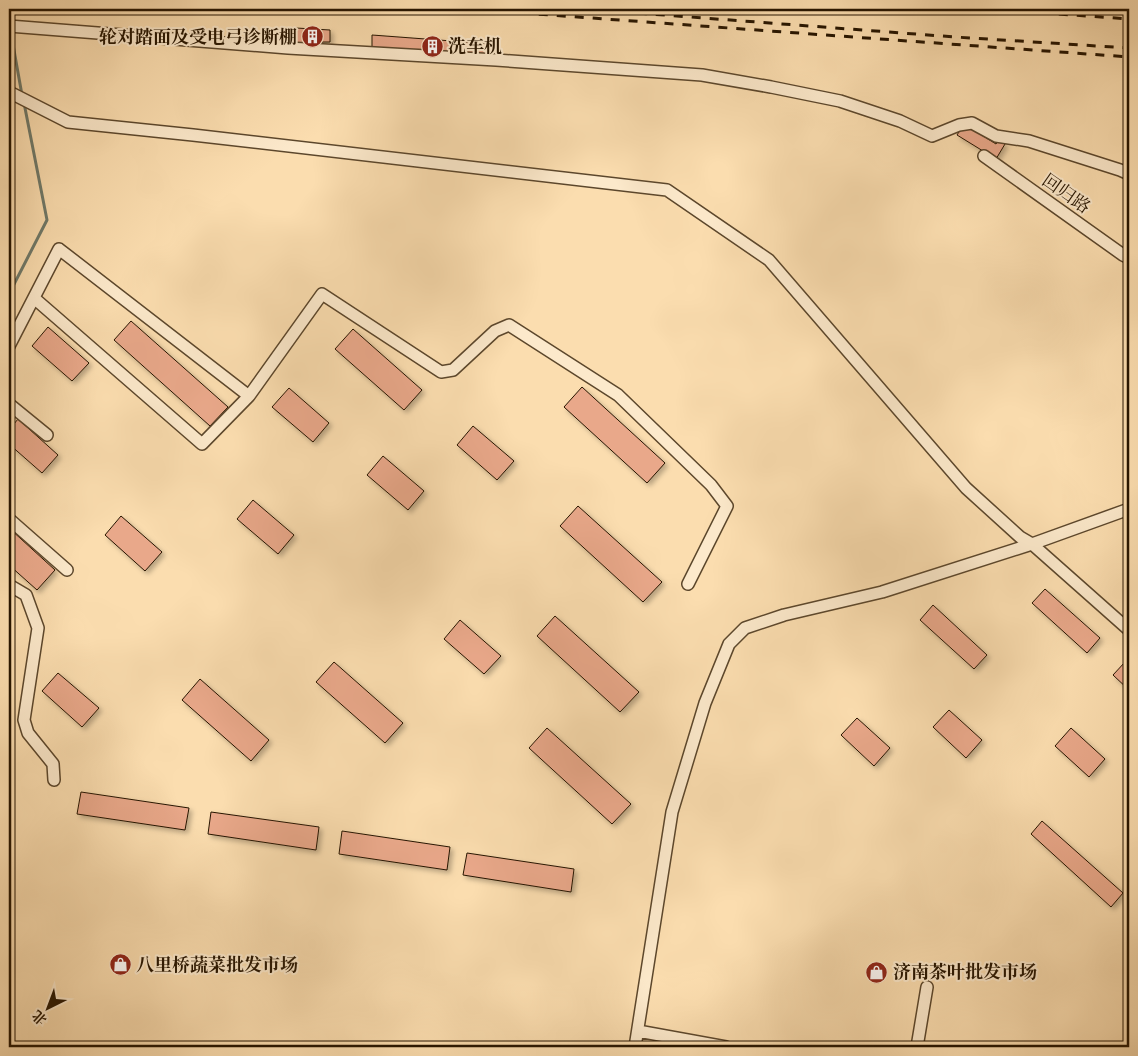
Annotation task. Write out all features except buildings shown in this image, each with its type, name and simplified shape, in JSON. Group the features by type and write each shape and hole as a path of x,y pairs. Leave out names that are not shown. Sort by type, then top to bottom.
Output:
{"street":[{"path":"9,26 288,48 702,75 840,101 900,121 932,136 959,125 972,123 996,136 1029,141 1129,174"},
{"path":"9,92 68,122 193,134 667,190 769,260 966,488 1129,630"},
{"name":"回归路","path":"984,156 1129,258"},
{"path":"9,346 59,250 249,396"},
{"path":"34,298 202,444 249,396 322,294 441,372 453,370 495,332 509,325 618,395 711,485 727,506 688,584"},
{"path":"9,404 47,435"},
{"path":"635,1047 672,812 705,703 729,644 746,628 761,622 882,592 1032,544 1129,509"},
{"path":"9,518 67,570"},
{"path":"9,585 26,595 38,628 24,720 28,733 53,764 54,780"},
{"path":"918,1047 927,987"},
{"path":"638,1031 726,1047"}],"waterway":[{"path":"12,39 22,95"},
{"path":"9,294 47,220 24,103"}],"railway":[{"path":"467,9 1129,57"},
{"path":"584,9 1129,48"},
{"path":"987,9 1129,19"}],"place":[{"name":"轮对踏面及受电弓诊断棚","path":"313,37"},
{"name":"洗车机","path":"432,46"},
{"name":"八里桥蔬菜批发市场","path":"120,965"},
{"name":"济南茶叶批发市场","path":"877,972"}]}
